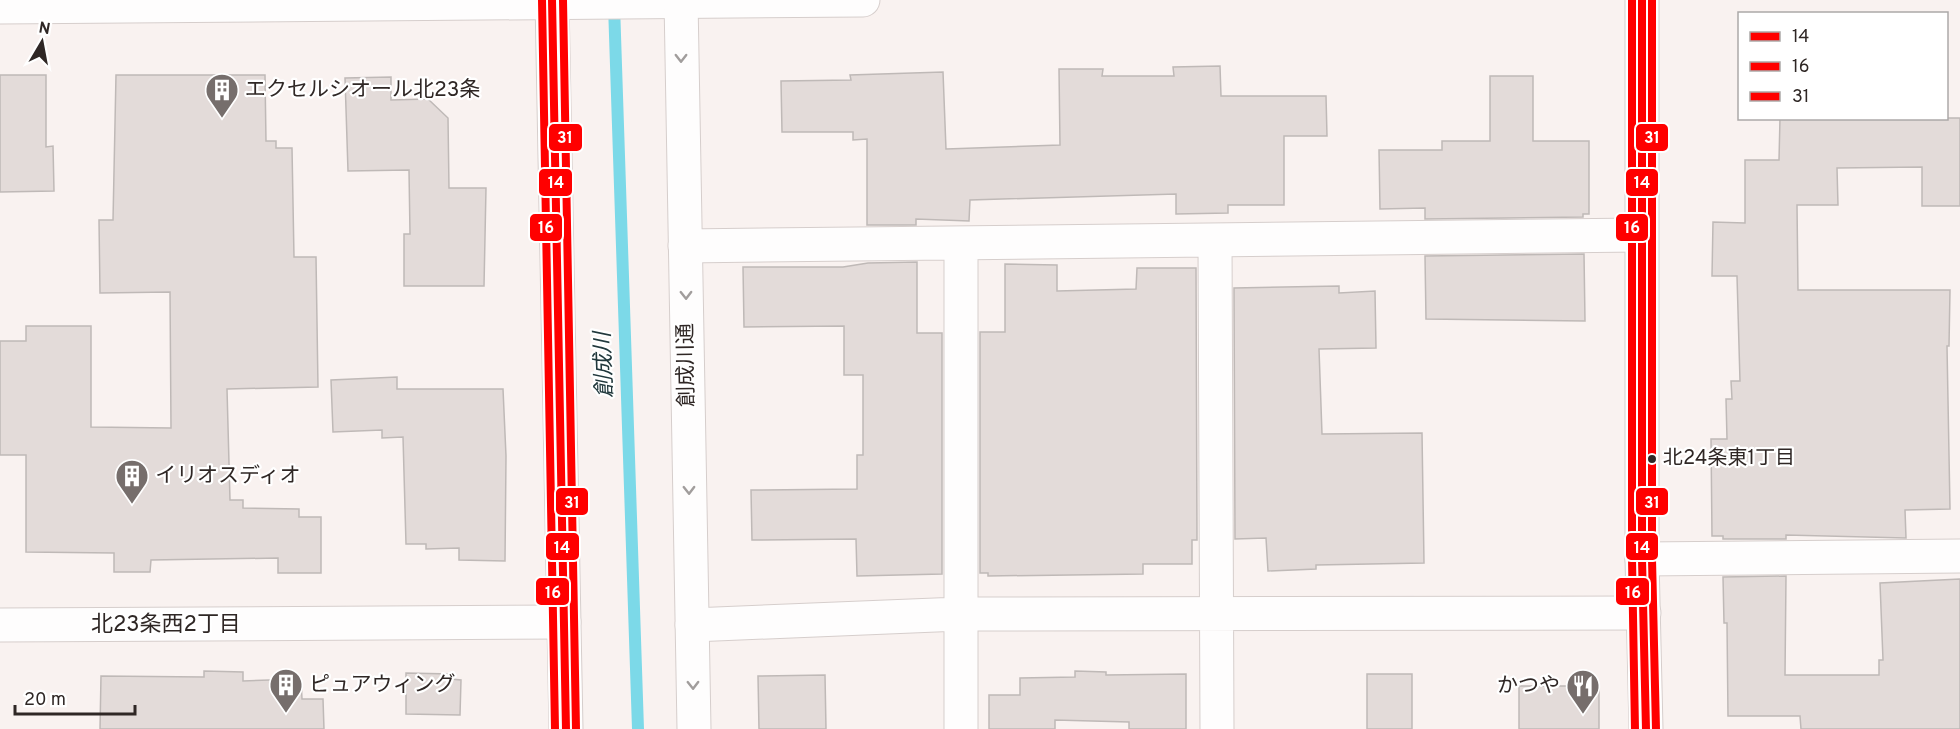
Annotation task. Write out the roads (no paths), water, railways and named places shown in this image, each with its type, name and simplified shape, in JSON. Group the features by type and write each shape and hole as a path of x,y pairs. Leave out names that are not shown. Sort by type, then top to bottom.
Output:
{"main road":[{"path":"0,7 863,0"},
{"path":"1642,0 1642,559 1646,729"},
{"name":"創成川通","path":"681,1 694,729"},
{"path":"560,2 566,729"},
{"path":"685,246 961,245 1641,235"},
{"path":"1215,241 1217,729"},
{"path":"961,245 961,729"},
{"path":"1642,559 1960,556"},
{"path":"692,625 960,614 1644,613"},
{"path":"0,625 564,622"}],"waterway":[{"name":"創成川","path":"614,5 638,729"}],"place":[{"name":"エクセルシオール北23条","path":"222,119"},
{"name":"北24条東1丁目","path":"1652,459"},
{"name":"イリオスディオ","path":"132,505"},
{"name":"ピュアウィング","path":"286,714"},
{"name":"かつや","path":"1583,715"}],"district":[{"name":"北23条西2丁目","path":"166,625"}]}
